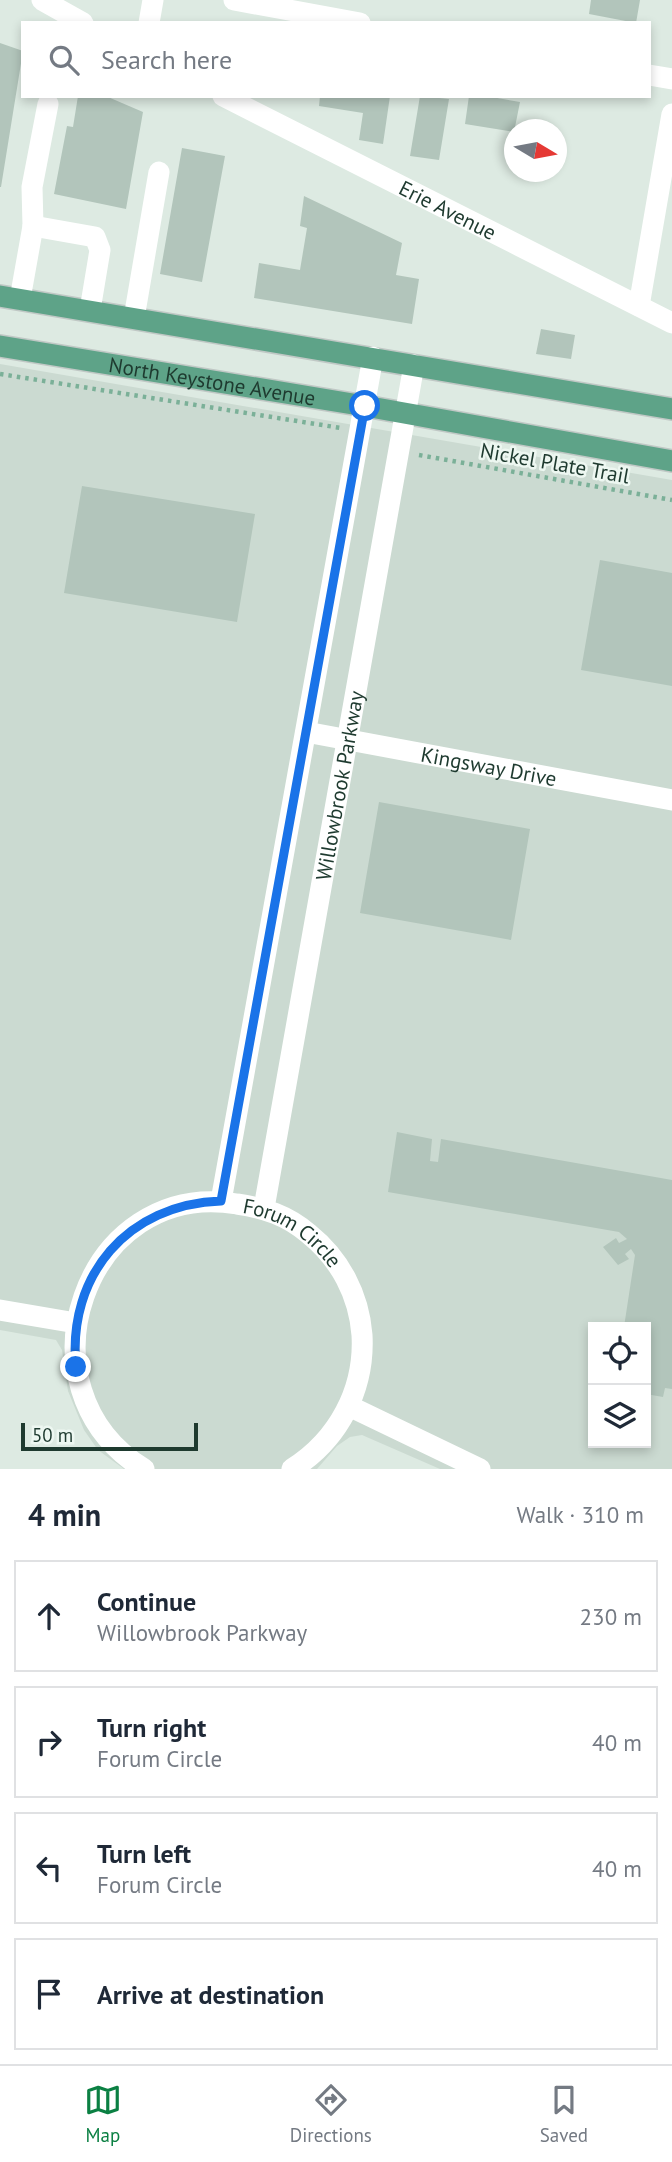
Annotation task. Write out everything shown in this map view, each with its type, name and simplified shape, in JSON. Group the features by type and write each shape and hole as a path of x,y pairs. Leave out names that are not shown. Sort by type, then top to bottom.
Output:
{"main road":[{"path":"10,297 672,409"},
{"name":"North Keystone Avenue","path":"0,346 365,406 672,461"}],"street":[{"path":"42,0 79,21"},
{"path":"149,21 153,0"},
{"path":"234,0 349,21"},
{"path":"651,75 672,79"},
{"name":"Erie Avenue","path":"227,98 672,323"},
{"path":"10,297 33,226 32,187 48,104"},
{"path":"639,306 672,114"},
{"path":"134,318 159,172"},
{"path":"33,226 95,237 100,250 90,310"},
{"name":"Willowbrook Parkway","path":"221,1201 373,357"},
{"name":"Willowbrook Parkway","path":"264,1208 414,365"},
{"name":"Kingsway Drive","path":"306,732 672,800"},
{"name":"Forum Circle","path":"144,1469 115,1446 90,1410 76,1367 76,1323 89,1283 103,1260 121,1239 142,1223 167,1210 194,1203 221,1201 264,1208 293,1222 318,1241 330,1253 347,1280 358,1311 362,1343 359,1375 349,1406 324,1443 292,1469"},
{"path":"0,1310 76,1323"},
{"path":"349,1406 480,1469"}],"path":[{"path":"0,374 339,428"},
{"name":"Nickel Plate Trail","path":"432,457 672,500"}],"shaded area":[{"path":"0,364 672,480 672,1469 440,1469 362,1435 350,1437 337,1446 317,1469 124,1469 98,1450 84,1430 68,1391 62,1350 56,1340 0,1330"}],"building":[{"path":"591,0 640,0 636,21 589,14"},
{"path":"0,43 21,50 21,63 0,187"},
{"path":"78,98 110,98 143,112 126,209 54,194 67,126 73,127"},
{"path":"320,98 390,98 383,144 359,140 363,113 319,106"},
{"path":"420,98 449,99 439,160 410,156"},
{"path":"469,98 497,98 520,102 517,119 504,119 504,130 465,124"},
{"path":"182,148 225,156 202,282 160,274"},
{"path":"304,196 402,243 396,275 419,279 412,324 254,298 259,263 300,270 307,228 300,226"},
{"path":"541,329 575,335 571,359 536,354"},
{"path":"82,486 255,514 237,622 64,593"},
{"path":"600,560 672,573 672,686 581,670"},
{"path":"379,802 530,829 511,940 360,913"},
{"path":"397,1132 432,1139 430,1161 438,1162 441,1139 672,1180 672,1389 665,1388 663,1397 651,1395 651,1322 625,1322 635,1255 631,1249 625,1254 629,1259 618,1265 603,1247 616,1238 619,1243 627,1239 619,1232 388,1192"}],"route":[{"path":"76,1367 75,1337 79,1309 95,1271 111,1249 132,1230 155,1216 180,1206 221,1201 365,406"}]}
